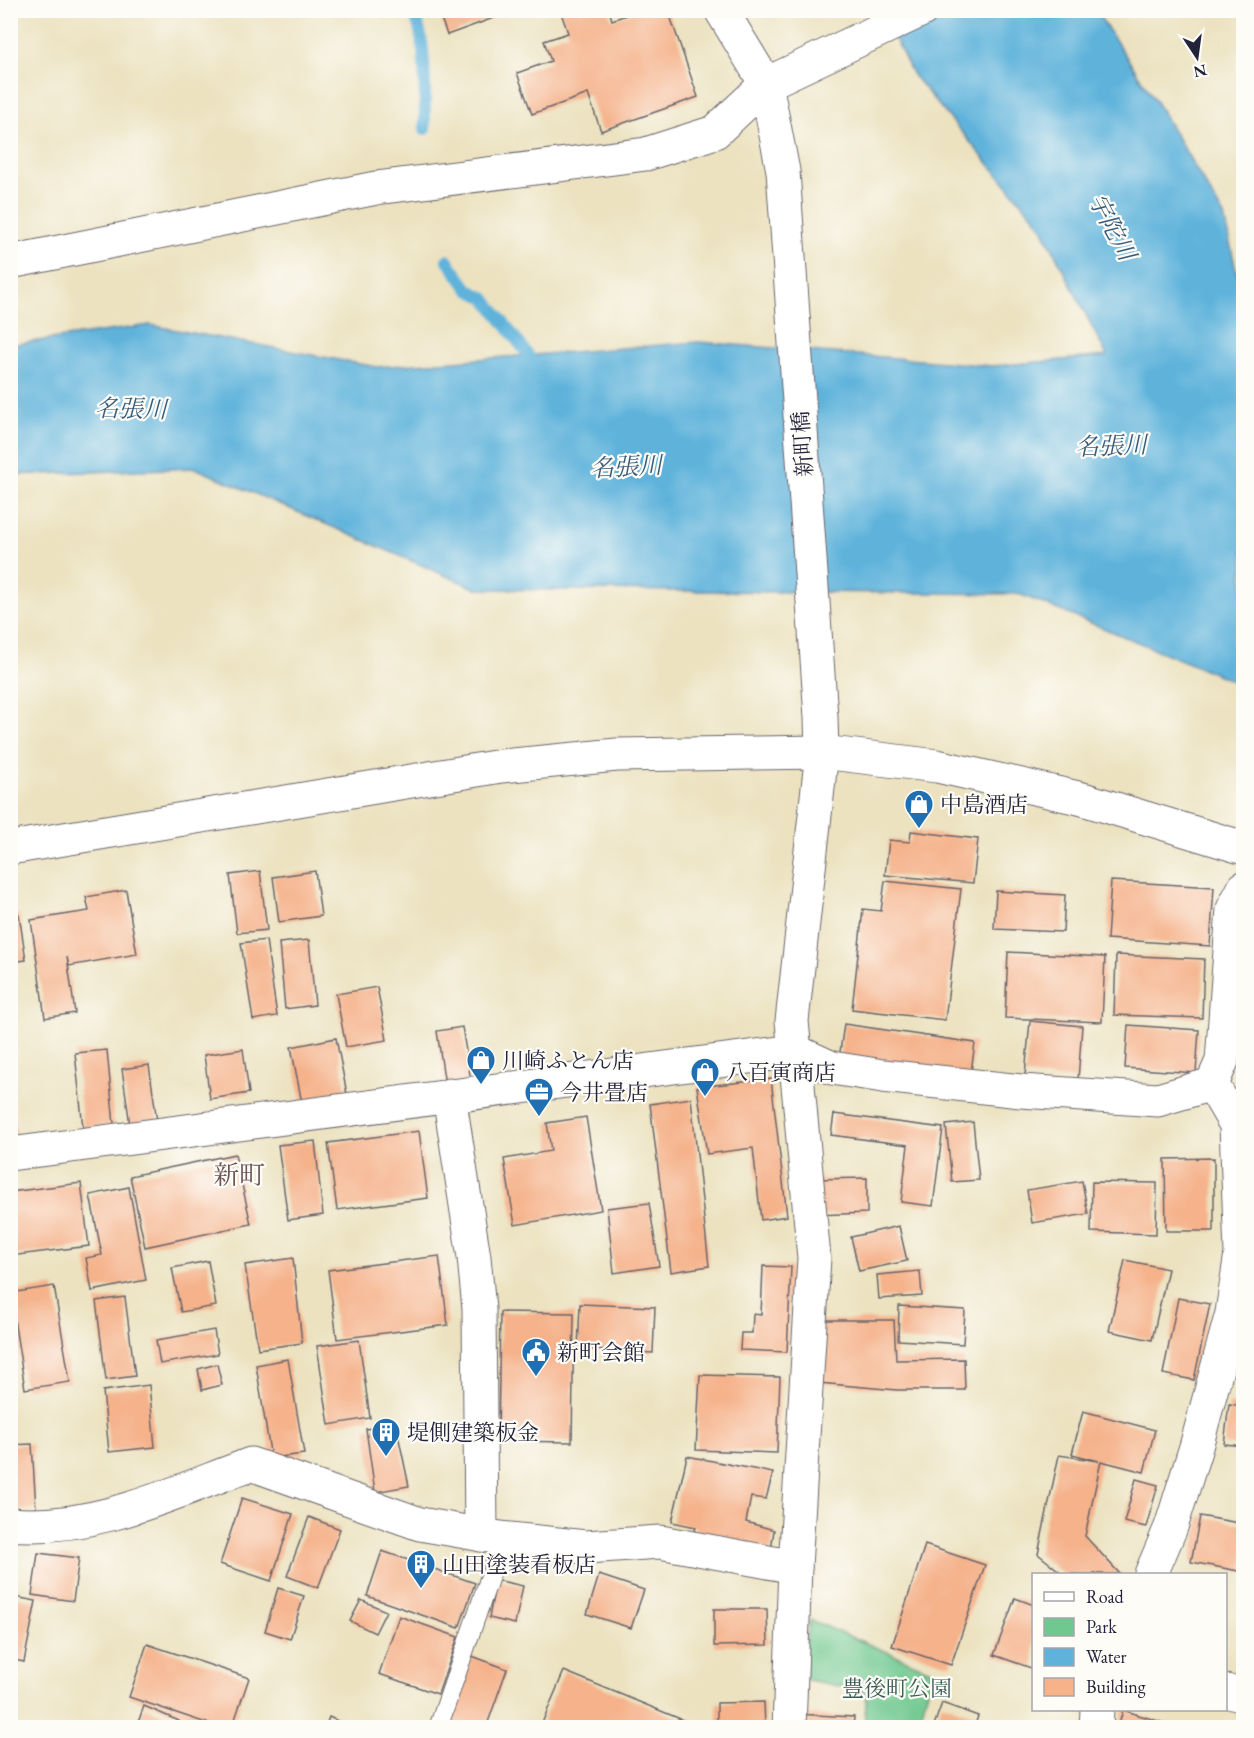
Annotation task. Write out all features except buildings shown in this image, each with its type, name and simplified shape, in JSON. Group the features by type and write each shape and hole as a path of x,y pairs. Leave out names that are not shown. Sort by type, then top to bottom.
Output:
{"street":[{"path":"721,10 766,84"},
{"path":"10,261 376,188 646,154 715,132 766,84 804,68 922,10"},
{"name":"新町橋","path":"766,84 783,171 822,752 792,1022 814,1258 795,1567 789,1728"},
{"path":"10,848 501,766 617,755 822,752 937,765 1083,799 1244,848"},
{"path":"10,1154 795,1051 832,1068 883,1076 1021,1090 1158,1100 1212,1084 1222,1061 1233,909 1244,888"},
{"path":"1152,1573 1171,1527 1196,1447 1232,1313 1241,1252 1236,1125 1212,1084"},
{"path":"449,1095 474,1257 491,1537"},
{"path":"10,1524 25,1525 94,1518 128,1510 251,1464 420,1524 491,1537 586,1547 660,1542 795,1567"},
{"path":"1227,1690 1244,1696"},
{"path":"1096,1728 1097,1711"}],"lane":[{"path":"438,1728 491,1574 491,1537"}],"green space":[{"name":"豊後町公園","path":"810,1620 933,1671 918,1727 864,1727 867,1692 798,1678"}],"water":[{"path":"881,11 1096,11 1155,100 1224,216 1243,301 1243,685 1019,594 477,589 195,468 11,475 10,345 150,325 377,367 699,342 993,366 1107,356 1040,224 913,75"}],"waterway":[{"path":"410,10 416,19 423,49 425,129"},
{"path":"447,260 469,290 485,298 538,368"}],"place":[{"name":"中島酒店","path":"919,830"},
{"name":"川崎ふとん店","path":"481,1086"},
{"name":"八百寅商店","path":"705,1098"},
{"name":"今井畳店","path":"539,1118"},
{"name":"新町会館","path":"536,1378"},
{"name":"堤側建築板金","path":"386,1458"},
{"name":"山田塗装看板店","path":"421,1590"}],"district":[{"name":"新町","path":"239,1175"}],"water label":[{"name":"宇陀川","path":"1112,227"},
{"name":"名張川","path":"131,409"},
{"name":"名張川","path":"1111,446"},
{"name":"名張川","path":"626,467"}]}
